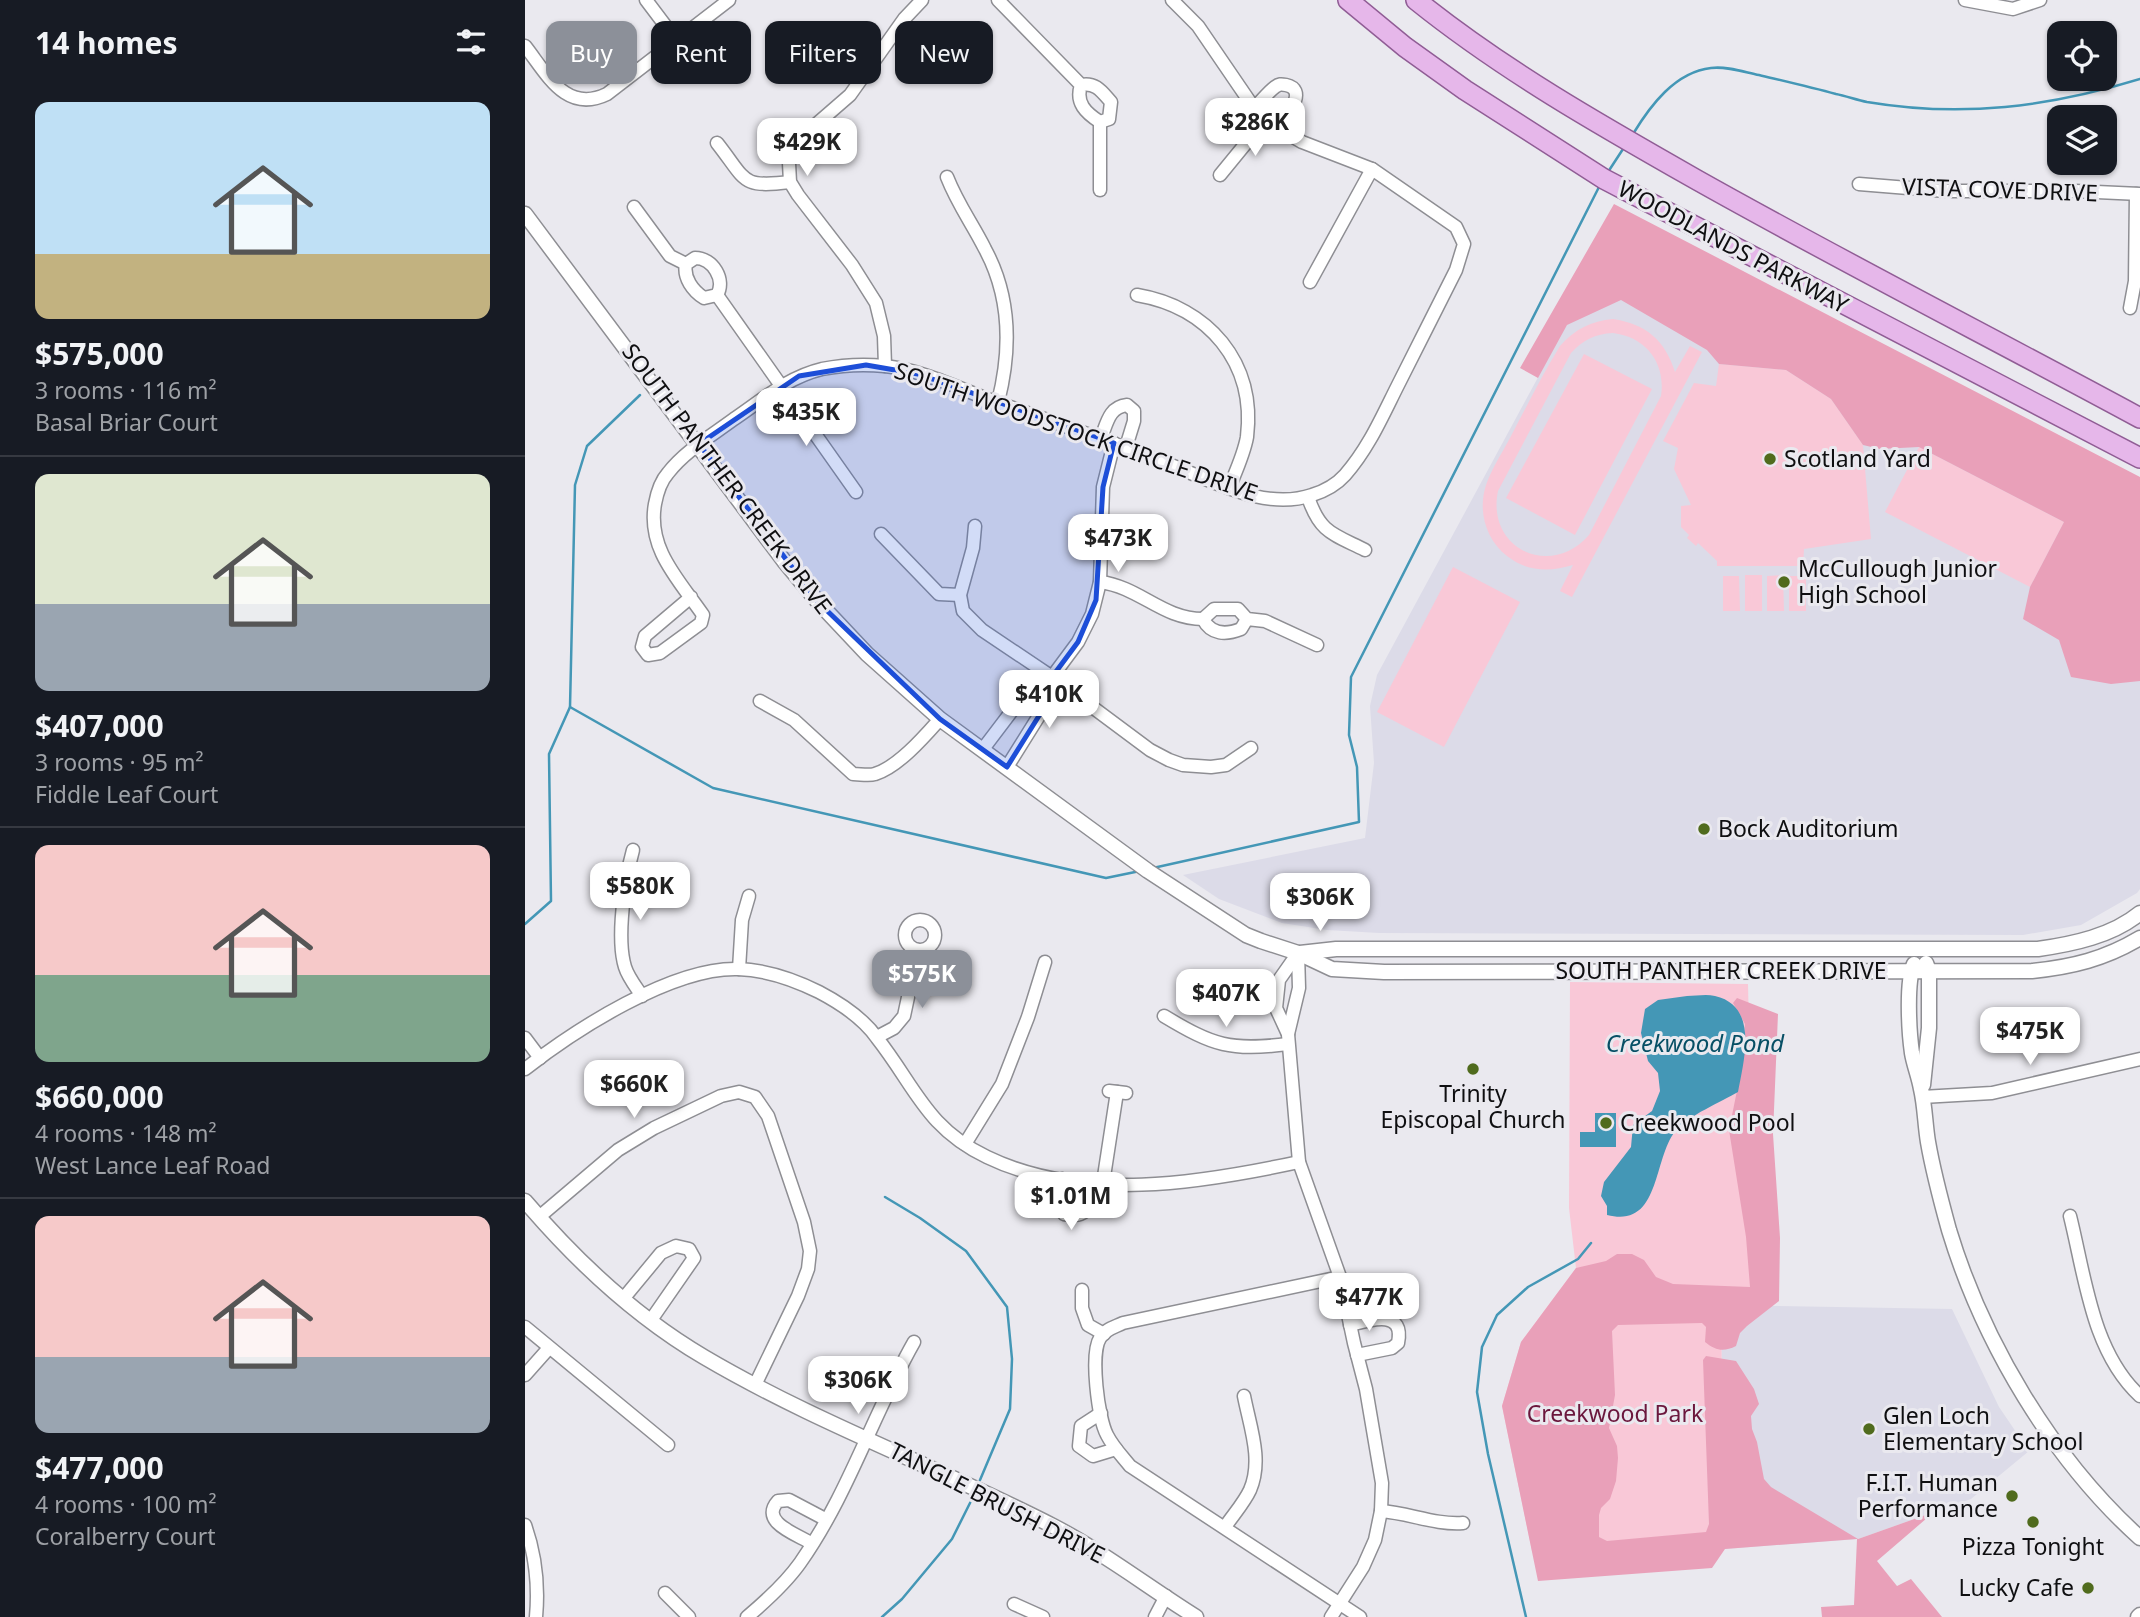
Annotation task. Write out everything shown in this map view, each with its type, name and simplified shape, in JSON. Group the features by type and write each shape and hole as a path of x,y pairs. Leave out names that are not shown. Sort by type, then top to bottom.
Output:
{"main road":[{"name":"WOODLANDS PARKWAY","path":"1347,0 1405,47 1465,90 1591,171 2140,458"},
{"name":"WOODLANDS PARKWAY","path":"1416,0 1486,53 1613,133 1790,232 2140,418"}],"street":[{"path":"646,0 662,21"},
{"path":"702,21 729,0"},
{"path":"885,366 884,336 876,303 852,265 798,195 790,182 789,163 797,141 850,95 904,19 922,0"},
{"path":"997,0 1081,85"},
{"path":"1172,0 1198,26 1265,120 1302,142 1372,169 1310,282"},
{"path":"1965,0 2013,9 2040,0"},
{"path":"525,47 560,90 583,100 596,99 607,94 651,61"},
{"path":"1081,85 1080,103 1087,114 1100,122"},
{"path":"1081,85 1097,87 1111,102 1109,119 1100,122"},
{"path":"1254,108 1273,88 1290,86 1295,92 1296,100 1279,128"},
{"path":"1220,175 1265,120"},
{"path":"1100,122 1100,190"},
{"path":"717,144 747,182 759,185 790,182"},
{"name":"SOUTH WOODSTOCK CIRCLE DRIVE","path":"691,597 656,542 653,527 657,492 664,477 676,462 699,444 782,386 799,376 824,369 885,366 918,374 1101,438 1229,488 1271,499 1308,497 1326,490 1338,482 1366,448 1456,270 1464,244 1456,228 1372,169"},
{"path":"947,177 957,204 986,250 997,278 1006,314 1008,339 1004,378 998,402"},
{"name":"VISTA COVE DRIVE","path":"1859,184 1945,191 2138,194"},
{"path":"2130,308 2135,281 2138,194"},
{"path":"634,207 670,256 686,264"},
{"name":"SOUTH PANTHER CREEK DRIVE","path":"526,218 699,444 784,561 867,654 940,719 1144,868 1246,934 1332,969 1384,972 2032,971 2065,968 2095,960 2140,939"},
{"path":"695,258 709,262 722,283 717,295 704,298 698,294 684,271 686,264 695,258"},
{"path":"717,295 856,492"},
{"path":"1137,295 1158,299 1199,318 1219,337 1234,359 1243,382 1247,436 1229,488"},
{"path":"983,749 1027,691 1052,677 1078,642 1091,614 1100,582 1103,487 1120,445 1135,421 1135,411 1127,405 1118,406 1112,411 1101,438"},
{"path":"1308,497 1319,523 1330,533 1365,550"},
{"path":"975,526 973,548 960,595 963,611 982,630 1052,677 1150,750 1169,760 1197,768 1226,765 1251,748"},
{"path":"881,534 939,594 960,595"},
{"path":"1100,582 1134,592 1167,613 1203,620 1212,630 1220,633 1241,629 1247,619"},
{"path":"691,597 703,615 701,623 660,653 648,655 642,647 645,636 691,597"},
{"path":"1203,620 1213,609 1238,609 1247,619 1265,621 1317,645"},
{"path":"1007,767 1047,703 1052,677"},
{"path":"760,701 794,720 853,774 874,774 890,766 923,739 940,719"},
{"path":"633,850 626,874 623,951 625,966 642,996"},
{"path":"739,969 742,920 749,896"},
{"name":"SOUTH PANTHER CREEK DRIVE","path":"1298,953 1378,948 2038,948 2061,946 2109,930 2140,913"},
{"path":"877,1037 894,1028 904,1016 918,950"},
{"path":"1921,950 1911,971 1912,1053 1922,1094 1928,1142 1949,1229 1966,1279 1998,1350 2029,1405 2068,1457 2140,1538"},
{"path":"1921,950 1929,971 1929,1028 1922,1094"},
{"path":"1298,953 1279,980 1276,1008 1288,1039 1299,1162 1340,1277 1366,1389 1382,1483 1379,1527 1370,1554 1331,1617"},
{"path":"1288,1039 1299,988 1298,953"},
{"path":"965,1144 1002,1084 1028,1017 1045,962"},
{"path":"525,1069 551,1049 642,996 700,974 739,969 778,976 808,986 845,1008 877,1037 936,1122 965,1144 1002,1163 1062,1179 1142,1185 1189,1182 1299,1162"},
{"path":"1164,1016 1223,1046 1252,1048 1288,1039"},
{"path":"525,1038 540,1058"},
{"path":"1922,1094 1992,1093 2140,1059"},
{"path":"539,1217 618,1150 635,1139 721,1096 739,1092 754,1097 768,1116 804,1222 810,1251 808,1269 798,1296 755,1385"},
{"path":"1062,1179 1059,1205 1064,1214 1083,1214 1089,1208 1096,1183 1117,1092"},
{"name":"TANGLE BRUSH DRIVE","path":"525,1202 585,1266 650,1320 703,1356 795,1407 1070,1535 1166,1596 1188,1615"},
{"path":"2070,1216 2102,1338 2121,1375 2140,1396"},
{"path":"623,1298 661,1254 676,1246 689,1249 694,1258 650,1320"},
{"path":"1340,1277 1108,1329 1096,1349 1095,1361 1106,1433 1130,1466 1360,1617"},
{"path":"1082,1290 1082,1308 1088,1325 1104,1334"},
{"path":"1350,1325 1375,1318 1389,1319 1396,1325 1400,1335 1398,1343 1392,1348 1357,1355"},
{"path":"525,1327 668,1445"},
{"path":"747,1617 779,1587 800,1562 840,1497 914,1342"},
{"path":"525,1375 549,1348"},
{"path":"1225,1527 1249,1491 1257,1469 1257,1457 1244,1396"},
{"path":"1101,1413 1081,1426 1079,1446 1093,1456 1116,1449"},
{"path":"811,1543 775,1523 771,1513 773,1507 778,1501 789,1500 825,1519"},
{"path":"1381,1511 1404,1513 1444,1524 1463,1523"},
{"path":"525,1525 537,1568 536,1617"},
{"path":"665,1592 689,1617"},
{"path":"1155,1617 1166,1596"},
{"path":"1014,1604 1043,1617"}],"highlighted area":[{"path":"866,365 918,374 1114,443 1103,487 1096,600 1078,642 1052,677 1047,703 1007,767 940,719 819,603 699,444 799,376"}],"shaded area":[{"path":"1614,204 2140,477 2140,681 2111,684 2071,677 2059,640 2023,619 2030,587 2064,522 1919,447 1880,449 1863,445 1831,399 1786,370 1719,364 1707,350 1621,300 1567,325 1538,378 1520,368"},
{"name":"McCullough Junior High School","path":"1622,222 2140,489 2140,889 2137,893 2081,925 2023,935 1379,933 1327,930 1282,923 1219,899 1183,875 1365,838 1374,763 1370,706 1377,675"},
{"path":"1737,998 1778,1014 1773,1134 1780,1238 1779,1301 1747,1326 1740,1333 1736,1346 1728,1349 1716,1349 1705,1342 1706,1327 1702,1323 1618,1325 1612,1331 1615,1395 1609,1428 1617,1446 1618,1458 1616,1481 1610,1499 1601,1508 1599,1515 1599,1537 1607,1541 1706,1532 1709,1524 1703,1360 1706,1356 1736,1361 1754,1389 1759,1404 1751,1416 1752,1429 1764,1479 1771,1487 1858,1539 1934,1512 1877,1561 1897,1586 1911,1579 1942,1617 1822,1617 1821,1607 1854,1605 1857,1539 1725,1549 1712,1568 1538,1581 1502,1406 1521,1342 1576,1268 1606,1261 1617,1254 1632,1254 1644,1260 1656,1277 1673,1284 1750,1287 1746,1237 1729,1130 1742,1066 1745,1024 1733,1003"},
{"name":"Glen Loch Elementary School","path":"1721,1305 1952,1309 1999,1407 2029,1451 1971,1499 1858,1539 1724,1549"}],"green space":[{"path":"1605,320 1625,321 1653,335 1666,351 1675,372 1690,346 1702,352 1572,597 1560,591 1573,565 1556,569 1531,568 1507,556 1496,545 1484,516 1484,491 1494,467 1560,346 1578,331","holes":["1613,333 1644,346 1657,363 1662,384 1661,396 1589,535 1574,548 1557,555 1540,556 1525,551 1512,542 1502,529 1497,511 1498,491 1571,353 1595,336"]},
{"path":"1584,354 1652,389 1575,535 1506,498"},
{"name":"Scotland Yard","path":"1719,364 1786,370 1831,399 1863,445 1871,539 1804,549 1803,566 1717,566 1717,561 1698,543 1696,546 1687,538 1689,535 1681,527 1681,506 1691,505 1674,469 1678,448 1663,441 1694,383 1716,386"},
{"path":"1919,447 2064,522 2030,587 1885,512"},
{"path":"1453,567 1520,602 1444,747 1377,712"},
{"path":"1745,575 1762,575 1762,611 1745,611"},
{"path":"1783,575 1784,611 1767,611 1767,576"},
{"path":"1723,576 1739,576 1740,611 1723,611"},
{"path":"1789,576 1806,576 1806,611 1789,611"},
{"name":"Creekwood Park","path":"1570,982 1748,984 1752,1157 1765,1306 1721,1305 1724,1540 1532,1551 1502,1406 1521,1342 1576,1268 1569,1208"}],"water":[{"name":"Creekwood Pond","path":"1715,996 1729,1002 1738,1011 1743,1022 1745,1050 1738,1092 1696,1114 1677,1129 1669,1141 1647,1201 1638,1211 1625,1216 1607,1215 1607,1206 1601,1196 1604,1182 1631,1147 1633,1125 1652,1111 1660,1091 1658,1073 1648,1061 1641,1033 1645,1009 1658,1000"},
{"name":"Creekwood Pool","path":"1595,1113 1616,1113 1616,1147 1580,1147 1580,1132 1595,1132"}],"waterway":[{"path":"1633,134 1647,112 1675,83 1686,76 1711,68 1741,71 1867,102 1937,109 2039,103 2140,79"},
{"path":"1608,172 1623,149"},
{"path":"1153,868 1359,822 1357,767 1349,735 1351,677 1599,187"},
{"path":"640,395 587,446 575,485 570,707 713,788 1106,878 1140,871"},
{"path":"525,924 551,901 549,754 570,707"},
{"path":"885,1197 966,1251 1007,1307 1012,1359 1010,1409 980,1480"},
{"path":"1526,1617 1488,1454 1477,1392 1482,1347 1497,1315 1528,1287 1578,1259 1591,1243"},
{"path":"882,1617 902,1599 952,1539 971,1501"}],"place":[{"name":"Scotland Yard","path":"1770,459"},
{"name":"McCullough Junior High School","path":"1784,582"},
{"name":"Bock Auditorium","path":"1704,829"},
{"name":"Trinity Episcopal Church","path":"1473,1069"},
{"name":"Creekwood Pool","path":"1606,1123"},
{"name":"Glen Loch Elementary School","path":"1869,1429"},
{"name":"F.I.T. Human Performance","path":"2012,1496"},
{"name":"Pizza Tonight","path":"2033,1522"},
{"name":"Lucky Cafe","path":"2088,1588"}]}
